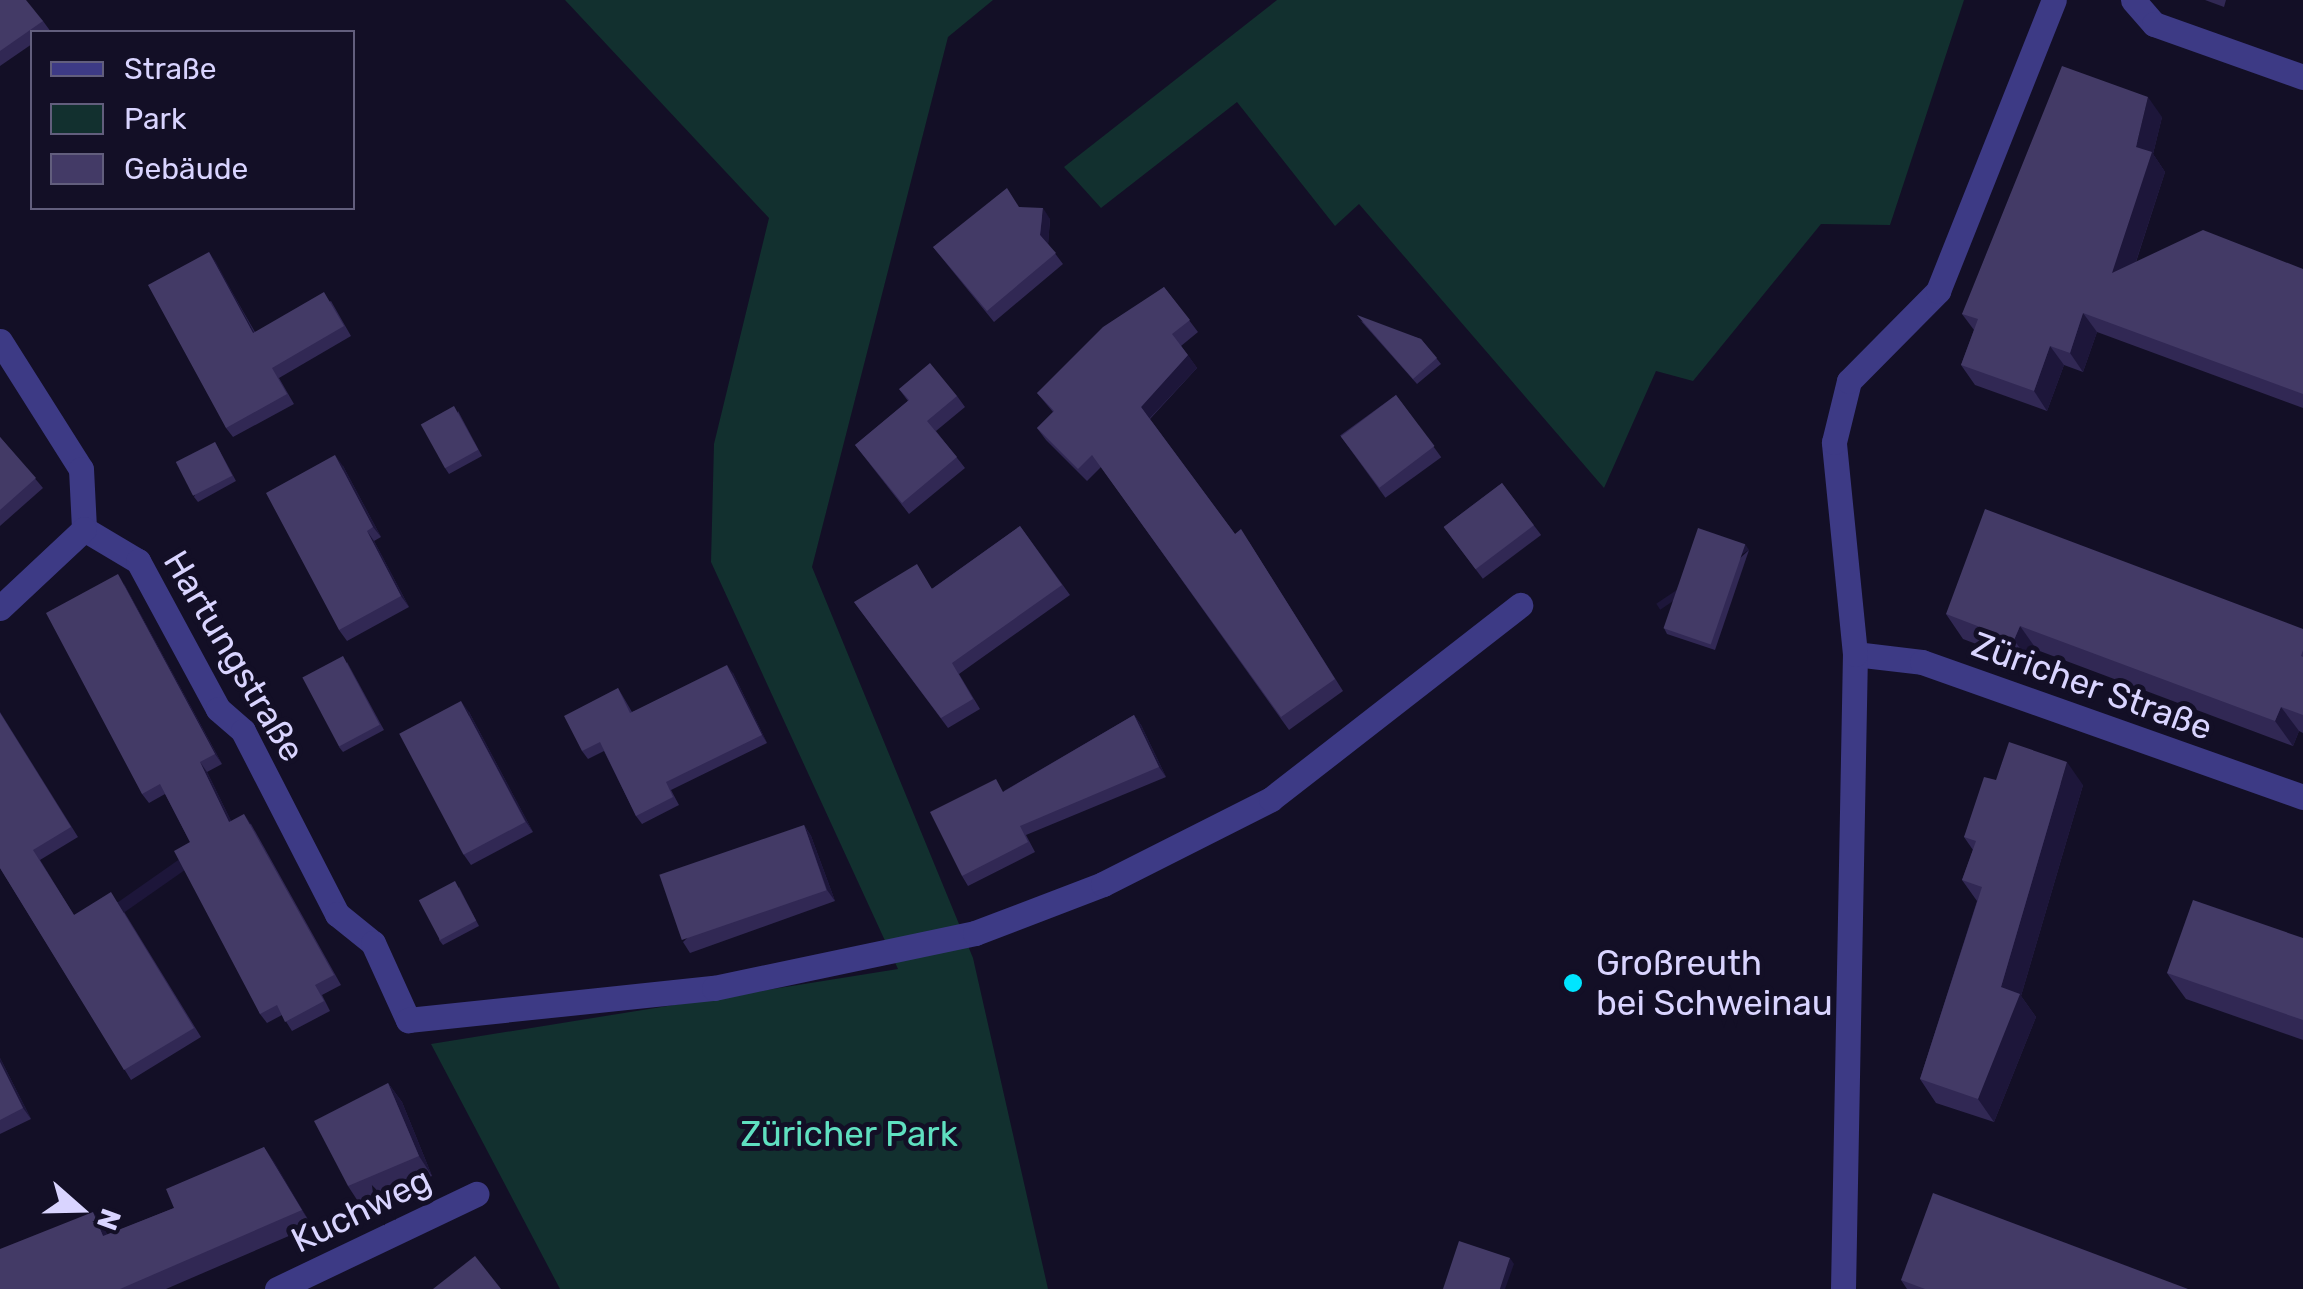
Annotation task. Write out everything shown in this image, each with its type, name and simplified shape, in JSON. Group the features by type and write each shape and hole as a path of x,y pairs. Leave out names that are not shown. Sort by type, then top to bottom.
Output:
{"street":[{"path":"1843,1289 1855,654 1834,442 1849,381 1938,291 2054,0"},
{"path":"2133,0 2154,24 2303,77"},
{"path":"0,341 81,469 84,529 0,608"},
{"name":"Hartungstraße","path":"84,529 138,561 218,708 243,731 337,914 373,944 408,1020 714,988 975,933 1103,884 1271,799 1520,605"},
{"name":"Züricher Straße","path":"1855,654 1922,662 2303,798"},
{"name":"Kuchweg","path":"277,1289 476,1194"}],"green space":[{"name":"Züricher Park","path":"565,0 993,0 948,37 812,567 973,958 1048,1289 560,1289 431,1044 898,969 711,562 714,444 769,218"},
{"path":"1277,0 1964,0 1890,225 1821,224 1693,381 1656,371 1604,488 1359,204 1335,226 1237,102 1101,208 1064,167"}],"building":[{"path":"0,0 26,0 43,21 0,51"},
{"path":"2062,66 2148,97 2136,147 2152,152 2112,273 2203,230 2303,269 2303,394 2083,313 2070,353 2050,346 2034,391 1961,365 1978,319 1962,314"},
{"path":"1007,188 1019,207 1043,208 1040,235 1056,253 987,311 933,247"},
{"path":"209,252 253,333 324,292 344,326 272,368 287,394 226,428 148,285"},
{"path":"1164,287 1190,320 1172,334 1188,355 1141,407 1235,534 1241,529 1335,679 1281,717 1092,455 1078,469 1037,428 1054,411 1037,393 1103,327"},
{"path":"1357,315 1421,339 1437,358 1413,379"},
{"path":"930,363 957,396 927,421 957,457 902,503 855,445 909,400 899,389"},
{"path":"1396,395 1435,446 1379,488 1341,437"},
{"path":"454,406 478,450 445,468 421,424"},
{"path":"0,437 36,478 0,510"},
{"path":"215,442 232,476 193,496 176,462"},
{"path":"335,455 373,527 367,531 401,596 339,630 266,493"},
{"path":"1502,483 1534,525 1476,569 1444,527"},
{"path":"1985,509 2303,629 2303,715 2281,707 2275,721 2020,626 2014,640 1946,614"},
{"path":"1020,526 1062,585 952,663 973,699 941,718 854,602 917,564 932,589"},
{"path":"1698,528 1745,544 1711,645 1663,628"},
{"path":"118,574 215,754 200,762 229,822 244,814 334,975 315,985 324,1001 285,1022 277,1005 260,1014 174,851 190,842 160,784 142,794 46,613"},
{"path":"343,656 380,725 339,746 302,678"},
{"path":"727,665 762,735 666,782 673,797 636,816 600,742 582,751 564,716 618,688 630,713"},
{"path":"461,701 525,822 464,855 399,734"},
{"path":"0,713 71,827 33,850 74,915 111,892 194,1028 124,1070 0,868"},
{"path":"1134,715 1159,767 1020,826 1028,842 962,876 930,812 996,779 1003,792"},
{"path":"2009,742 2067,762 2001,987 2020,994 1978,1099 1920,1079 1982,887 1962,880 1976,841 1964,837 1984,777 1996,780"},
{"path":"804,825 826,890 682,940 659,875"},
{"path":"455,881 476,921 440,940 419,900"},
{"path":"2193,900 2303,938 2303,1020 2167,973"},
{"path":"0,1062 23,1108 0,1120"},
{"path":"388,1083 419,1156 348,1186 314,1121"},
{"path":"264,1147 302,1210 120,1289 0,1289 0,1249 93,1212 103,1236 174,1208 166,1189"},
{"path":"1933,1193 2188,1289 1925,1289 1901,1280"},
{"path":"1459,1241 1510,1258 1500,1289 1443,1289"},
{"path":"475,1256 501,1289 433,1289"}],"place":[{"name":"Großreuth bei Schweinau","path":"1573,983"}]}
